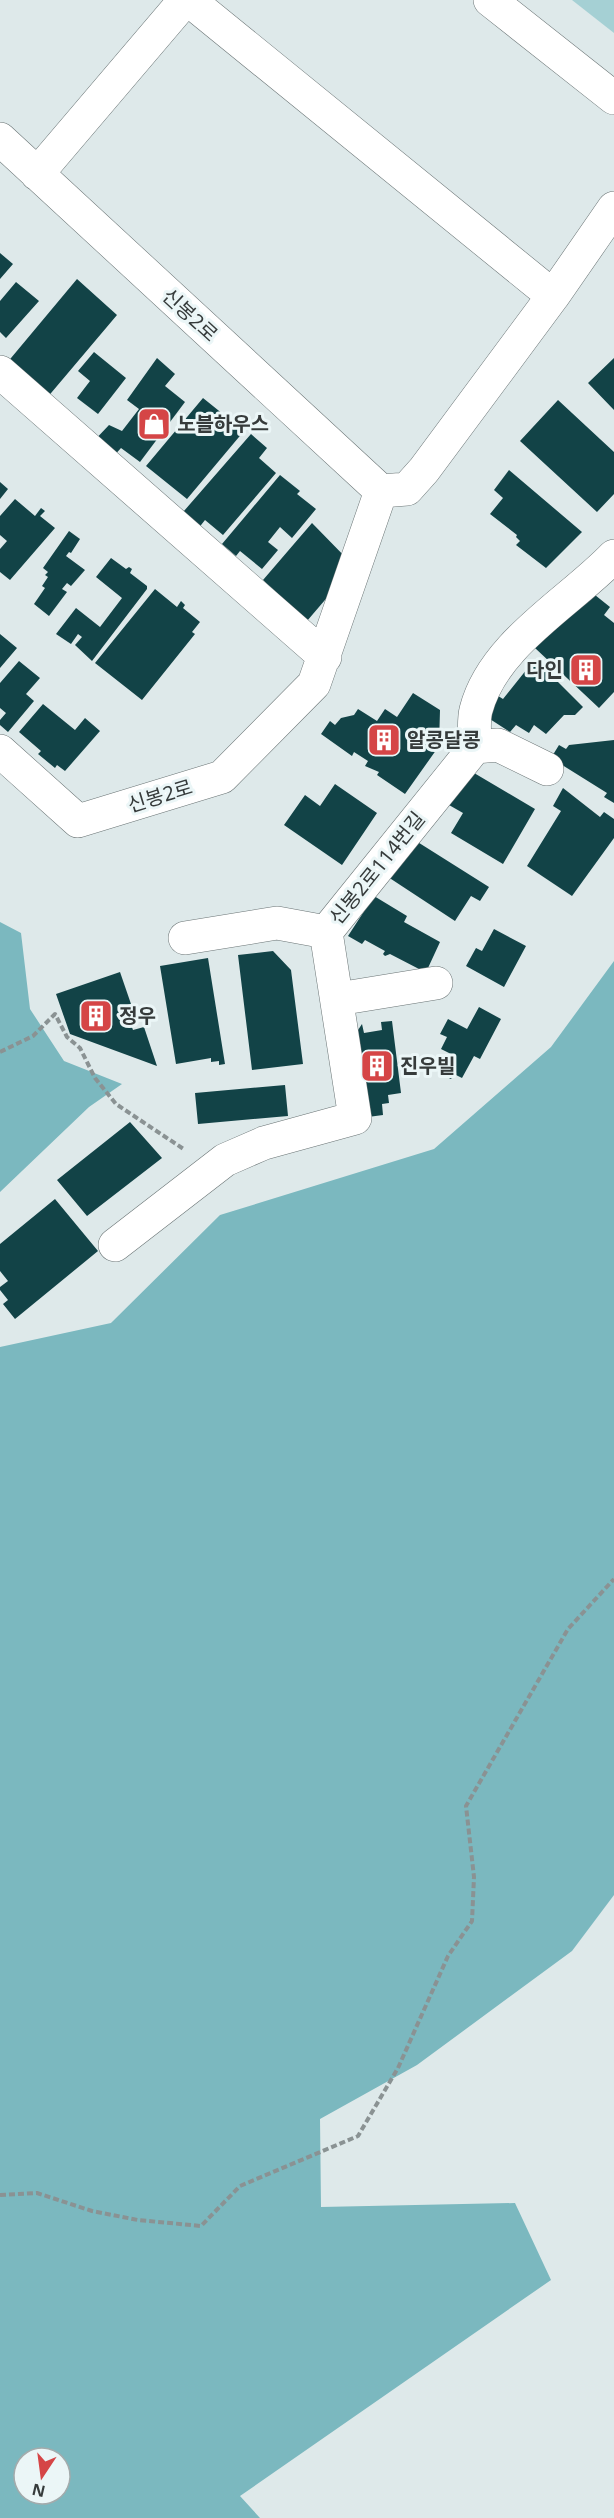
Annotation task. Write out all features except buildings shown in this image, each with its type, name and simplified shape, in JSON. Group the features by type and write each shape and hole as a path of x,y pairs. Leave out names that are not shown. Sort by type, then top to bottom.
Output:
{"street":[{"path":"38,174 187,0 553,296"},
{"path":"490,0 614,98"},
{"name":"신봉2로","path":"0,139 381,490 314,684 222,777 78,821 0,751"},
{"path":"381,490 407,489 424,470 553,296 614,208"},
{"path":"0,372 325,657"},
{"path":"547,769 498,746 475,747 475,712 489,676 527,633 607,576"},
{"name":"신봉2로114번길","path":"114,1245 225,1160 264,1143 356,1118 326,932 475,747"},
{"path":"185,938 277,923 326,932"},
{"path":"338,999 436,983"}],"path":[{"path":"0,1052 33,1036 55,1014 67,1037 80,1048 95,1078 116,1104 183,1147 210,1171"},
{"path":"0,2195 36,2193 92,2211 138,2220 201,2226 240,2186 358,2136 398,2068 448,1956 472,1922 474,1877 466,1806 568,1629 614,1579"}],"shaded area":[{"path":"572,0 614,0 614,33"},
{"path":"0,922 21,933 30,1009 64,1061 122,1084 89,1107 0,1192"},
{"path":"614,961 614,1895 572,1951 417,2065 320,2119 321,2207 515,2203 551,2280 240,2496 260,2518 0,2518 0,1347 111,1323 220,1215 434,1149 551,1047"}],"place":[{"name":"노블하우스","path":"154,424"},
{"name":"다인","path":"586,670"},
{"name":"알콩달콩","path":"384,740"},
{"name":"정우","path":"96,1016"},
{"name":"진우빌","path":"377,1066"}]}
